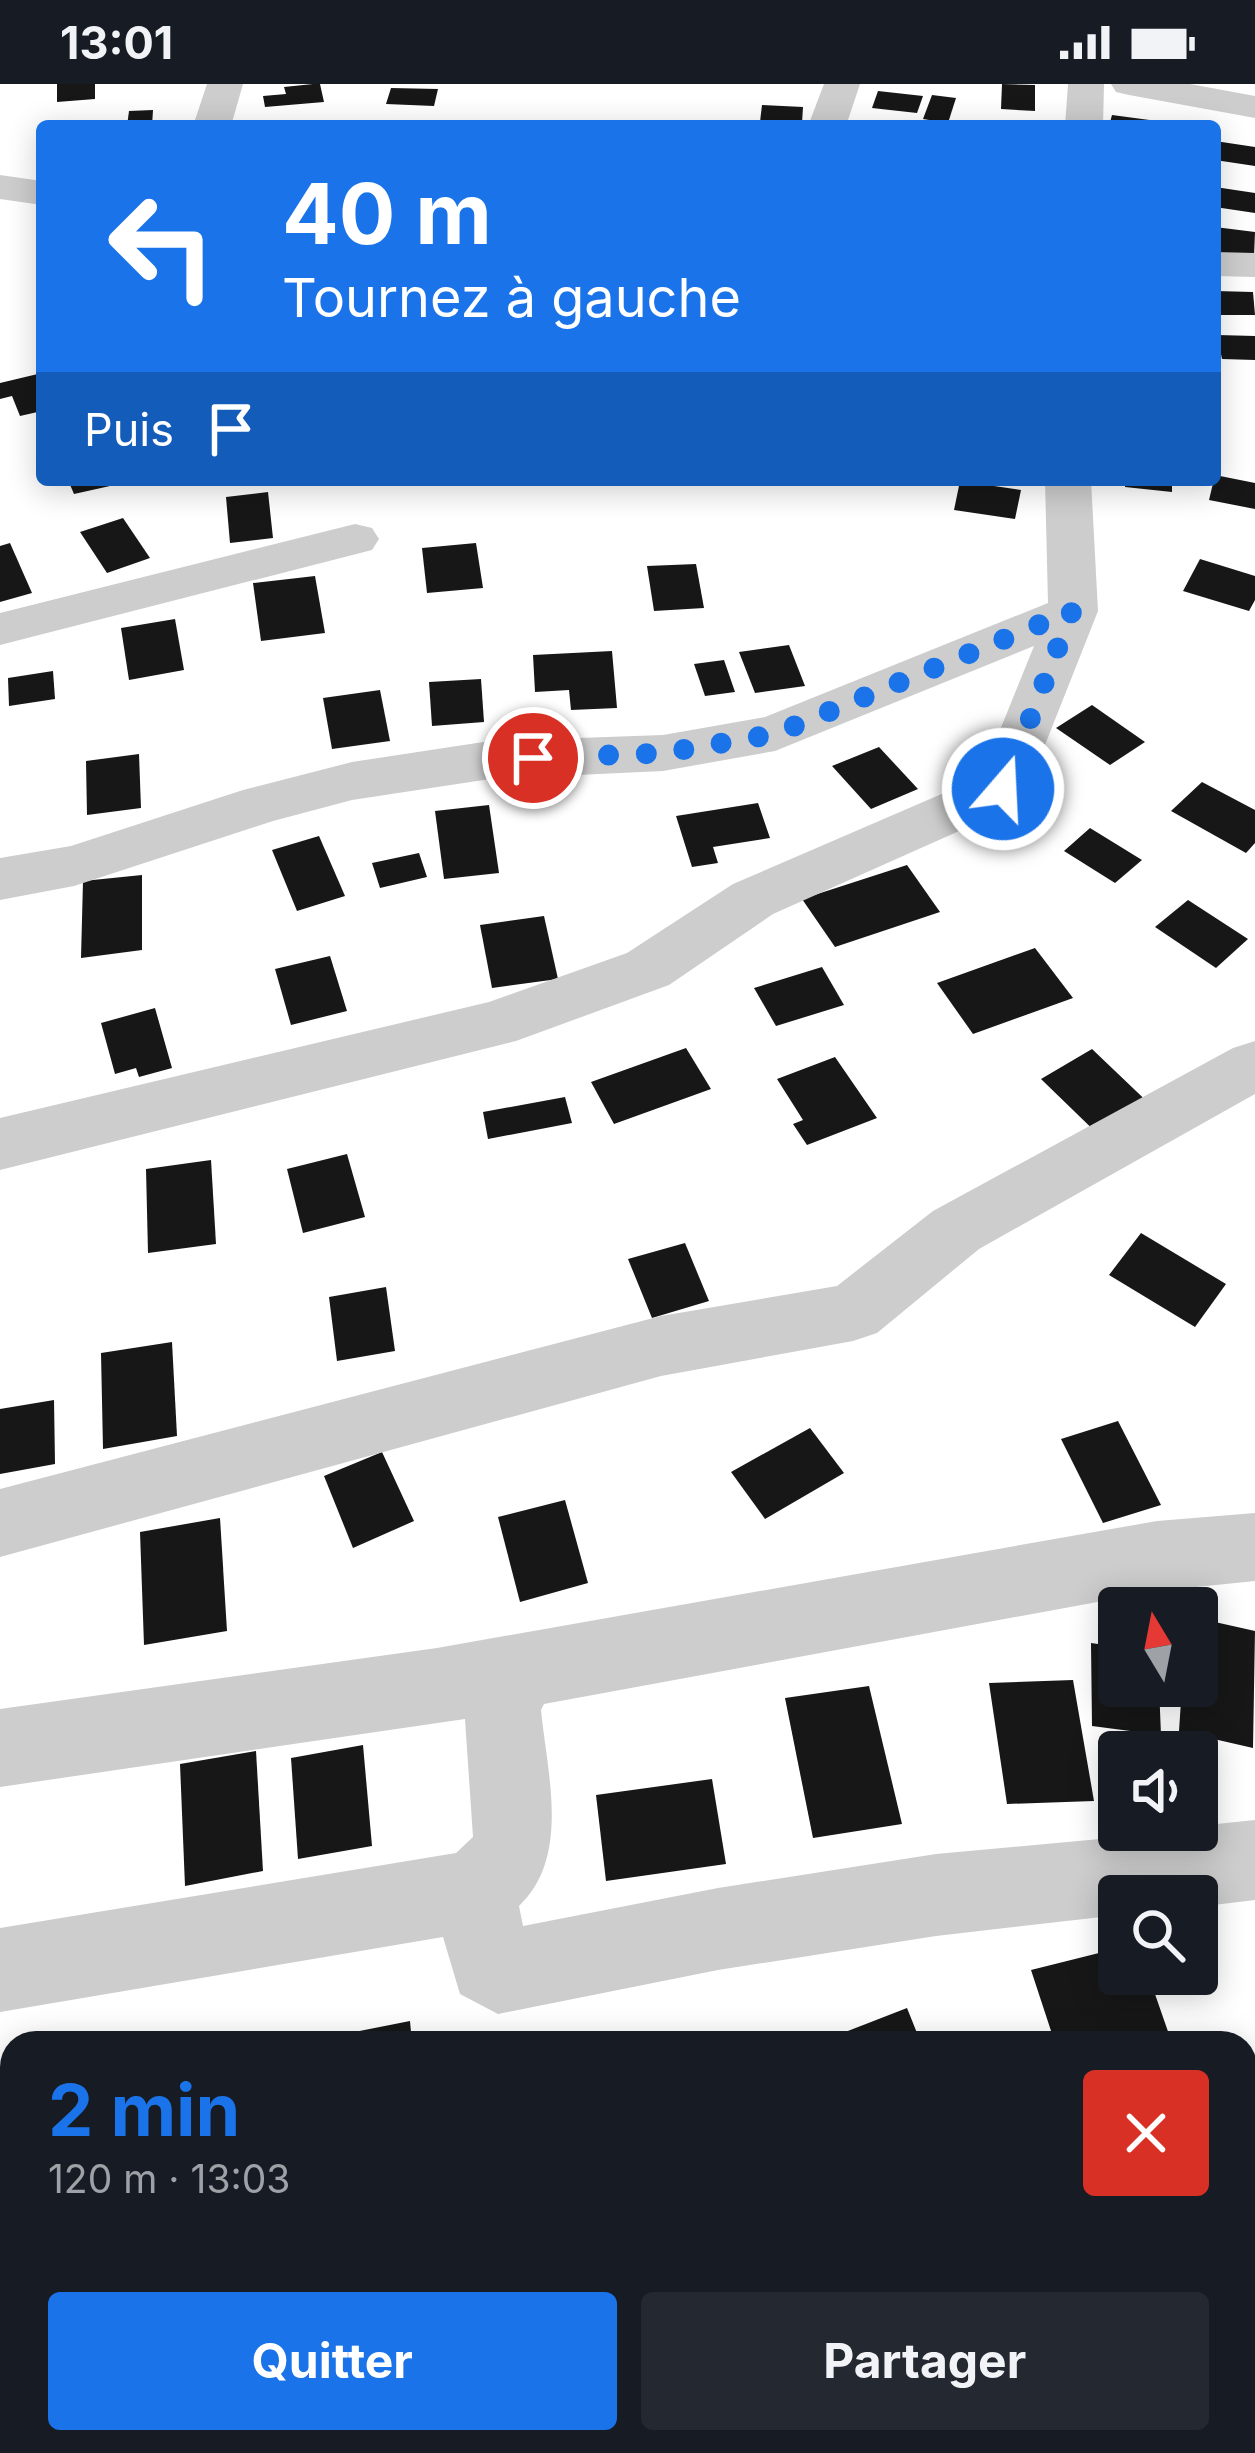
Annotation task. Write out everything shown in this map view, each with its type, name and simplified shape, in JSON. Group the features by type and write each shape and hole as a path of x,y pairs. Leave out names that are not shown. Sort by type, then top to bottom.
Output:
{"street":[{"path":"214,120 225,84"},
{"path":"828,120 842,84"},
{"path":"1084,120 1086,84"},
{"path":"1144,85 1255,107"},
{"path":"0,187 36,193"},
{"path":"1221,264 1255,265"},
{"path":"0,1144 495,1024 648,970 753,899 1003,789 1072,611 1069,486"},
{"path":"0,629 355,539"},
{"path":"0,880 74,866 262,804 352,781 490,760 663,753 775,734 1072,611"},
{"path":"0,1523 661,1346 853,1312 956,1230 1255,1065"},
{"path":"0,1748 520,1672 1157,1556 1255,1547"},
{"path":"0,1970 475,1891 500,1868 513,1839 502,1706 520,1672"},
{"path":"475,1891 490,1966 498,1972 718,1929 935,1895 1255,1860"}],"building":[{"path":"57,84 95,84 95,99 57,102"},
{"path":"320,84 324,102 265,107 263,96 286,94 284,87"},
{"path":"1002,84 1035,85 1035,111 1001,109"},
{"path":"391,88 438,89 434,106 386,104"},
{"path":"878,91 923,96 917,113 872,108"},
{"path":"932,95 956,98 949,120 923,119"},
{"path":"762,105 803,107 802,120 760,120"},
{"path":"153,110 152,120 128,120 129,111"},
{"path":"1112,115 1150,120 1111,120"},
{"path":"1221,142 1255,147 1255,166 1221,161"},
{"path":"1221,188 1255,193 1255,213 1221,208"},
{"path":"1221,228 1255,232 1254,258 1221,255"},
{"path":"1221,291 1253,292 1255,315 1221,315"},
{"path":"1221,335 1255,336 1255,360 1222,359"},
{"path":"36,374 36,412 20,416 12,396 0,399 0,383"},
{"path":"1221,476 1255,483 1255,509 1209,500 1212,486 1221,486"},
{"path":"71,486 110,486 74,494"},
{"path":"959,486 1021,490 1015,519 954,510"},
{"path":"1172,486 1172,492 1125,487"},
{"path":"268,492 273,538 230,543 226,497"},
{"path":"123,518 150,558 107,573 80,532"},
{"path":"10,543 32,593 0,602 0,546"},
{"path":"476,543 483,588 427,593 422,548"},
{"path":"1200,559 1255,576 1255,600 1249,611 1183,591"},
{"path":"696,564 704,608 654,611 647,566"},
{"path":"315,576 325,633 261,641 253,583"},
{"path":"175,619 184,670 129,680 121,628"},
{"path":"789,645 805,686 755,693 739,652"},
{"path":"612,651 617,708 571,710 569,690 535,692 533,655"},
{"path":"724,660 735,692 705,696 694,664"},
{"path":"53,671 55,699 9,706 8,678"},
{"path":"481,679 484,722 432,726 429,682"},
{"path":"380,690 390,741 332,749 323,698"},
{"path":"1092,705 1145,742 1110,765 1056,728"},
{"path":"879,747 918,789 871,809 832,766"},
{"path":"139,754 141,808 87,815 86,761"},
{"path":"1202,782 1255,810 1255,843 1246,853 1171,811"},
{"path":"758,803 770,838 713,847 718,863 692,867 676,816"},
{"path":"489,805 499,873 444,879 435,811"},
{"path":"1090,828 1142,860 1115,883 1064,851"},
{"path":"319,836 345,896 297,911 272,850"},
{"path":"419,853 427,877 380,888 372,863"},
{"path":"907,865 940,912 835,947 802,899"},
{"path":"142,875 142,950 81,958 83,881"},
{"path":"1188,900 1248,939 1216,968 1155,927"},
{"path":"544,916 558,979 492,988 480,925"},
{"path":"1035,948 1073,998 973,1034 937,983"},
{"path":"330,956 347,1011 291,1025 275,969"},
{"path":"822,967 844,1005 776,1026 754,988"},
{"path":"155,1008 172,1068 139,1077 136,1068 115,1074 101,1023"},
{"path":"686,1048 711,1089 614,1124 591,1082"},
{"path":"1092,1049 1158,1112 1108,1144 1041,1079"},
{"path":"835,1057 877,1118 807,1145 793,1124 803,1120 777,1079"},
{"path":"565,1097 572,1123 488,1139 483,1112"},
{"path":"347,1154 365,1217 303,1233 287,1169"},
{"path":"211,1160 216,1244 148,1253 146,1169"},
{"path":"1141,1233 1226,1284 1195,1327 1109,1275"},
{"path":"685,1243 709,1301 652,1318 628,1259"},
{"path":"386,1287 395,1351 337,1361 329,1297"},
{"path":"172,1342 177,1436 103,1449 101,1353"},
{"path":"54,1400 55,1464 0,1474 0,1409"},
{"path":"1118,1421 1161,1505 1103,1523 1061,1439"},
{"path":"810,1428 844,1473 765,1519 731,1472"},
{"path":"382,1452 414,1521 353,1548 324,1476"},
{"path":"565,1500 588,1583 520,1602 498,1517"},
{"path":"220,1518 227,1631 144,1645 140,1532"},
{"path":"1218,1623 1255,1631 1253,1748 1218,1740 1218,1731 1179,1731 1181,1707 1218,1707"},
{"path":"1091,1643 1098,1644 1098,1707 1160,1707 1161,1731 1092,1726"},
{"path":"1073,1680 1094,1801 1007,1804 989,1683"},
{"path":"869,1686 902,1824 813,1838 785,1698"},
{"path":"363,1745 372,1846 298,1859 291,1758"},
{"path":"256,1751 263,1871 185,1886 180,1764"},
{"path":"712,1779 726,1864 606,1881 596,1795"},
{"path":"1098,1953 1098,1995 1155,1995 1168,2031 1051,2031 1031,1970"},
{"path":"907,2008 916,2031 848,2031"},
{"path":"410,2021 411,2031 360,2031"}],"route":[{"path":"533,758 663,753 775,734 1072,611 1003,789"}]}
